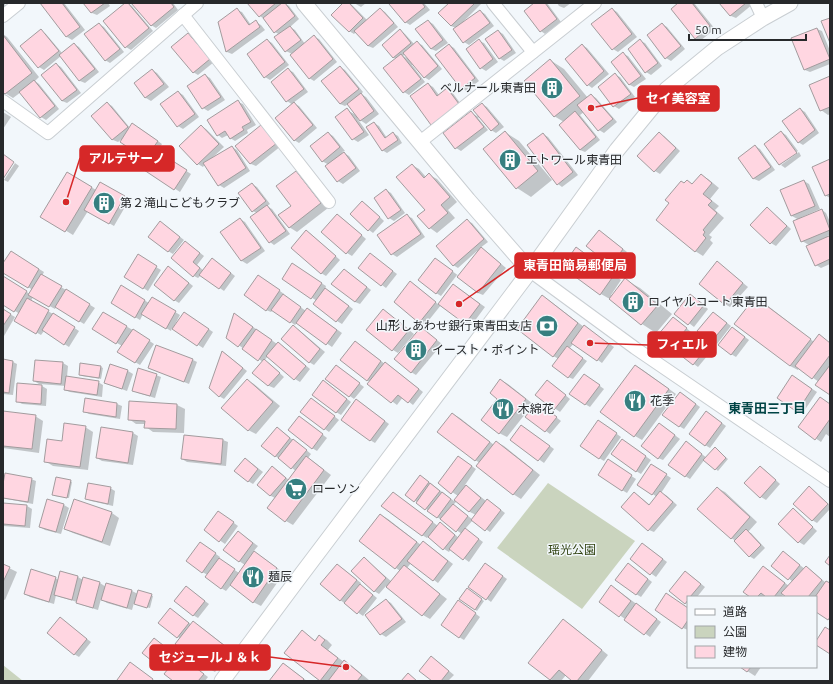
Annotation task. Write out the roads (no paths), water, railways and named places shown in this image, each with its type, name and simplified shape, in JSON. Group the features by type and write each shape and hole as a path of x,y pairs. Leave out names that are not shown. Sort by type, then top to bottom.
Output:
{"street":[{"path":"3,16 19,3"},
{"path":"3,101 48,132 197,3"},
{"path":"304,3 468,200 530,271 634,348 830,481"},
{"path":"493,3 533,52"},
{"path":"420,142 595,3"},
{"path":"756,3 763,18"},
{"path":"222,681 530,271 617,150 667,89 717,48 763,18 790,3"},
{"path":"183,15 329,202"}],"place":[{"name":"ベルナール東青田","path":"552,88"},
{"name":"セイ美容室","path":"591,108"},
{"name":"エトワール東青田","path":"510,160"},
{"name":"アルテサーノ","path":"66,202"},
{"name":"第２滝山こどもクラブ","path":"104,203"},
{"name":"ロイヤルコート東青田","path":"633,302"},
{"name":"東青田簡易郵便局","path":"459,304"},
{"name":"山形しあわせ銀行東青田支店","path":"547,326"},
{"name":"フィエル","path":"590,343"},
{"name":"イースト・ポイント","path":"416,350"},
{"name":"花季","path":"635,401"},
{"name":"木綿花","path":"503,409"},
{"name":"ローソン","path":"296,489"},
{"name":"麺辰","path":"253,577"},
{"name":"セジュールＪ＆ｋ","path":"346,667"}],"district":[{"name":"東青田三丁目","path":"767,408"}],"park label":[{"name":"瑶光公園","path":"572,550"}]}
